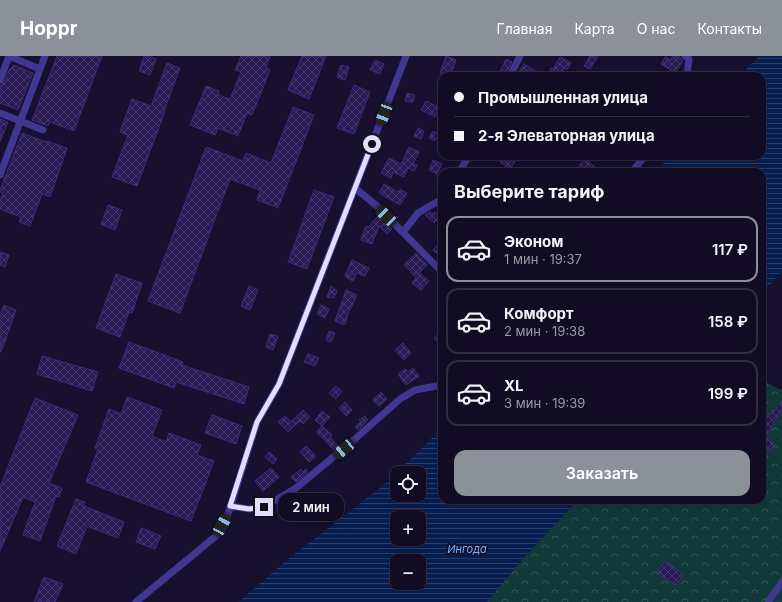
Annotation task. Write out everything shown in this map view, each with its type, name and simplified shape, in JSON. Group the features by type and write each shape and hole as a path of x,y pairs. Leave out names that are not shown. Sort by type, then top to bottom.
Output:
{"street":[{"path":"0,80 2,67 9,56 40,69"},
{"path":"0,175 45,56"},
{"path":"136,602 216,536 228,514 257,422 279,384 406,56"},
{"path":"512,72 520,56"},
{"path":"687,57 687,72"},
{"path":"0,113 44,130"},
{"path":"635,168 642,160"},
{"path":"355,188 378,207 438,268"},
{"path":"403,232 418,213 438,201"},
{"path":"230,506 249,509 264,507 296,488 356,439 400,399 416,390 438,386"},
{"path":"768,602 782,582"}],"green space":[{"path":"766,382 782,389 782,602 487,602 518,564 574,504 766,504"}],"water":[{"path":"760,56 782,56 782,271 766,289 766,168 660,168 666,160 766,160 766,72 743,72"},
{"name":"Ингода","path":"438,431 438,504 574,504 518,564 487,602 238,602 282,564 390,479 390,502 426,502 426,466 403,466"}],"building":[{"path":"57,56 102,56 74,131 50,122 48,126 32,120"},
{"path":"144,56 156,59 150,75 139,71"},
{"path":"241,56 270,56 266,68 270,70 252,115 247,113 238,136 218,128 215,135 190,125 206,86 219,91 218,95 230,99 241,72 235,70"},
{"path":"302,56 326,56 309,99 288,90"},
{"path":"446,56 456,60 452,72 440,72"},
{"path":"590,56 598,56 590,69 584,66"},
{"path":"673,56 678,56 683,61 676,72 661,64 665,57 670,60"},
{"path":"560,57 571,63 567,70 564,68 562,72 549,72 551,68 553,69"},
{"path":"506,59 512,62 507,72 500,72"},
{"path":"375,60 384,64 380,74 370,70"},
{"path":"167,63 180,68 137,186 112,177 128,135 120,132 132,99 151,106"},
{"path":"524,64 538,72 519,72"},
{"path":"14,65 33,73 18,110 0,103 0,87 9,70"},
{"path":"341,65 349,67 345,80 337,77"},
{"path":"354,85 370,92 354,134 337,128"},
{"path":"407,93 415,95 413,102 405,101"},
{"path":"426,101 438,107 435,117 421,110"},
{"path":"293,107 314,115 278,208 257,200 260,190 230,179 180,313 148,301 206,147 243,161 246,153 271,163"},
{"path":"0,119 8,122 0,142"},
{"path":"418,128 424,131 421,139 414,136"},
{"path":"433,131 438,134 435,141 429,138"},
{"path":"22,133 67,148 50,197 42,194 30,226 19,222 21,217 0,209 0,201 3,193 0,192 0,190"},
{"path":"409,147 419,152 413,164 417,165 414,171 408,168 404,177 393,172 391,178 381,173 389,158 401,164"},
{"path":"433,160 442,164 440,168 438,168 437,174 429,170"},
{"path":"501,160 516,160 511,168 500,162"},
{"path":"584,160 586,160 595,167 581,168 579,166"},
{"path":"384,184 398,192 400,189 407,193 400,205 379,193"},
{"path":"314,190 334,197 307,269 288,262"},
{"path":"108,205 122,210 115,230 101,224"},
{"path":"430,212 433,214 435,212 438,215 438,219 434,223 425,215"},
{"path":"378,216 392,229 387,234 379,226 372,244 361,240 366,226 368,227"},
{"path":"438,244 438,254 433,250"},
{"path":"0,252 9,255 5,267 0,265"},
{"path":"416,253 427,265 419,273 429,281 421,290 412,283 416,278 404,265"},
{"path":"352,260 369,268 365,276 357,273 353,281 345,276"},
{"path":"116,274 142,283 132,313 129,312 120,337 96,328"},
{"path":"249,286 258,290 250,310 241,306"},
{"path":"331,286 337,291 334,298 327,297"},
{"path":"346,290 357,295 348,314 345,325 335,321"},
{"path":"4,305 16,310 0,352 0,316"},
{"path":"321,305 329,309 325,318 317,314"},
{"path":"329,331 335,333 331,342 326,340"},
{"path":"270,334 278,336 273,350 266,347"},
{"path":"438,334 438,342 434,338"},
{"path":"129,342 183,362 182,365 249,387 244,404 176,382 174,388 119,368"},
{"path":"403,343 411,353 404,360 395,350"},
{"path":"308,354 319,358 315,366 304,362"},
{"path":"42,356 98,372 92,391 37,374"},
{"path":"413,368 419,376 406,385 398,374 405,369 408,372"},
{"path":"336,386 342,391 336,399 329,393"},
{"path":"381,392 387,399 379,406 373,400"},
{"path":"127,397 162,410 152,436 166,442 169,433 201,445 197,455 214,461 191,521 86,482 98,449 95,448 109,409 121,414"},
{"path":"35,398 78,415 49,483 62,488 59,497 56,496 40,541 23,535 35,502 23,497 0,551 0,487"},
{"path":"782,401 782,409 766,436 766,414 767,413 771,415"},
{"path":"345,402 352,410 346,416 339,408"},
{"path":"303,410 310,417 303,424 300,421 288,432 278,422 285,416 291,422"},
{"path":"322,411 330,417 322,426 315,420"},
{"path":"212,415 242,426 236,444 205,433"},
{"path":"365,416 368,420 358,430 355,427 361,422 359,420"},
{"path":"322,426 332,435 330,437 338,446 334,450 316,432"},
{"path":"766,439 774,444 770,451 766,449"},
{"path":"306,446 316,456 309,462 300,452"},
{"path":"269,452 277,459 273,464 265,457"},
{"path":"271,468 279,477 263,491 255,481"},
{"path":"301,469 303,472 306,469 308,472 296,482 291,477"},
{"path":"76,499 85,502 84,506 124,522 118,538 87,526 76,554 57,546"},
{"path":"141,528 161,536 155,549 136,542"},
{"path":"665,561 684,575 676,585 657,572"},
{"path":"44,577 63,584 55,602 34,602"}],"route":[{"path":"264,507 249,509 230,506 257,422 279,384 372,144"}]}
